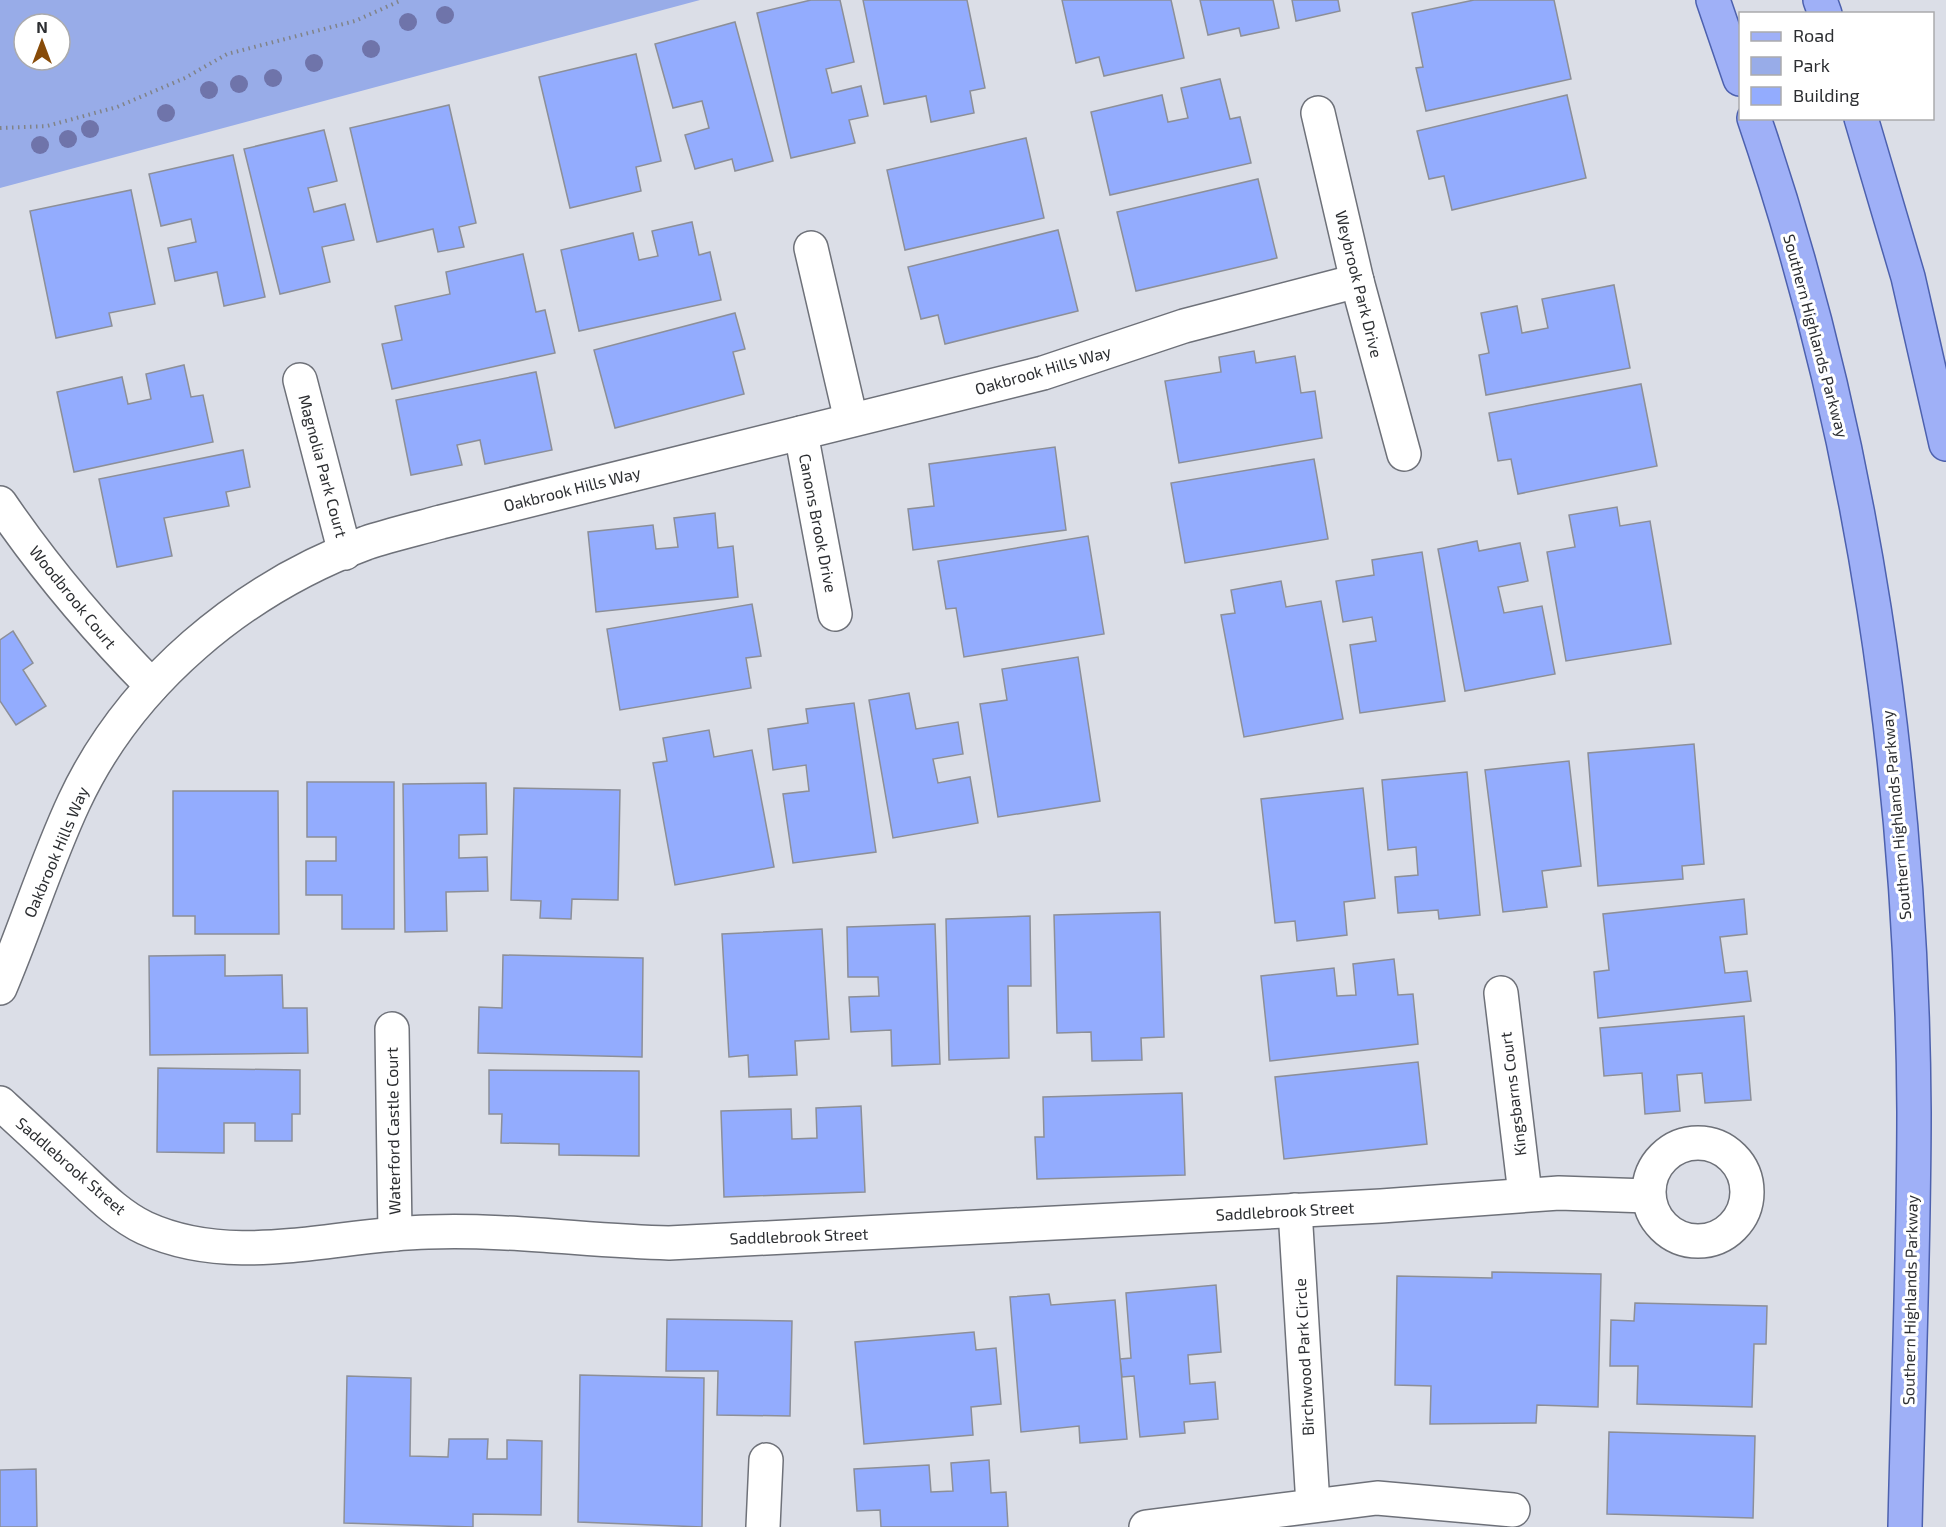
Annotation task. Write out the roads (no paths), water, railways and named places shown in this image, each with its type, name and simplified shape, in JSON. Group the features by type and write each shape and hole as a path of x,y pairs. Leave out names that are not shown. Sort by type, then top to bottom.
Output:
{"main road":[{"path":"1713,0 1739,76"},
{"name":"Southern Highlands Parkway","path":"1755,120 1812,306 1842,429 1885,691 1899,815 1910,982 1914,1112 1905,1527"},
{"path":"1862,120 1908,277 1946,444"}],"street":[{"name":"Weybrook Park Drive","path":"1318,113 1357,281 1404,454"},
{"path":"812,248 851,420"},
{"name":"Oakbrook Hills Way","path":"0,988 74,801 114,731 152,686 187,650 243,608 307,570 366,543 441,522 1043,373 1184,326 1357,281"},
{"name":"Magnolia Park Court","path":"300,380 345,553"},
{"name":"Canons Brook Drive","path":"801,433 835,614"},
{"name":"Woodbrook Court","path":"0,503 62,587 103,636 152,686"},
{"name":"Kingsbarns Court","path":"1501,993 1524,1194"},
{"name":"Waterford Castle Court","path":"392,1029 395,1233"},
{"name":"Saddlebrook Street","path":"0,1103 115,1208 142,1226 167,1237 196,1244 236,1248 308,1246 395,1233 486,1232 595,1241 669,1243 1295,1210 1559,1192 1648,1196"},
{"name":"Birchwood Park Circle","path":"1295,1210 1313,1505"},
{"path":"763,1527 766,1460"},
{"path":"1146,1527 1377,1498 1513,1510"}]}
